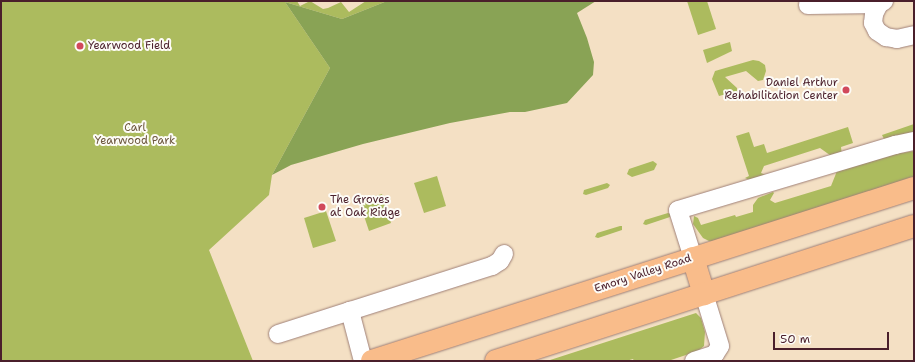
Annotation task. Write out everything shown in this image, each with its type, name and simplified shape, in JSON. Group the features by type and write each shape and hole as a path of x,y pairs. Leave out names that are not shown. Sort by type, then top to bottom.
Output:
{"main road":[{"name":"Emory Valley Road","path":"372,361 914,188"},
{"path":"496,361 914,226"},
{"path":"693,258 704,294"}],"lane":[{"path":"808,5 881,2"},
{"path":"881,2 874,14 873,23 877,31 886,37 897,39 914,35"},
{"path":"693,258 678,210 895,145 914,141"},
{"path":"278,334 492,266 500,262 504,254"},
{"path":"694,361 715,354 720,346 704,294"},
{"path":"350,311 363,361"}],"green space":[{"name":"Carl Yearwood Park","path":"1,1 297,1 300,6 310,1 323,9 341,2 349,12 366,1 387,1 342,19 285,2 330,68 272,175 269,195 209,250 253,361 1,361"},
{"path":"387,1 596,1 577,13 587,38 594,62 593,75 567,103 525,112 510,112 450,123 363,144 291,165 272,175 330,68 285,2 342,19"},
{"path":"687,1 707,1 716,29 698,35"},
{"path":"730,42 732,51 707,63 703,50"},
{"path":"753,60 759,61 765,65 766,71 763,80 758,81 746,71 725,77 737,88 737,91 719,96 712,79 715,71"},
{"path":"914,124 914,134 885,141 882,135"},
{"path":"848,127 853,143 841,147 842,155 834,158 820,148 764,166 761,173 768,176 752,181 745,178 749,176 736,136 749,132 754,147 764,144 767,153"},
{"path":"914,151 914,177 716,241 709,241 703,238 693,224 694,216 698,218 701,225 735,215 736,217 753,212 753,205 758,198 773,192 774,193 770,200 775,203 831,186 837,171 888,155"},
{"path":"653,161 657,164 654,170 632,177 627,174 629,169"},
{"path":"437,176 446,206 424,213 414,183"},
{"path":"607,183 610,185 608,188 586,195 583,194 584,190"},
{"path":"382,194 391,223 369,231 359,201"},
{"path":"326,211 336,241 313,248 304,218"},
{"path":"668,213 671,214 670,217 646,225 643,224 645,220"},
{"path":"622,226 622,230 598,238 595,237 597,233"},
{"path":"696,313 701,318 705,332 704,346 698,351 668,361 634,361 633,359 626,361 547,361"}],"place":[{"name":"Yearwood Field","path":"80,46"},
{"name":"Daniel Arthur Rehabilitation Center","path":"846,90"},
{"name":"The Groves at Oak Ridge","path":"322,207"}]}
